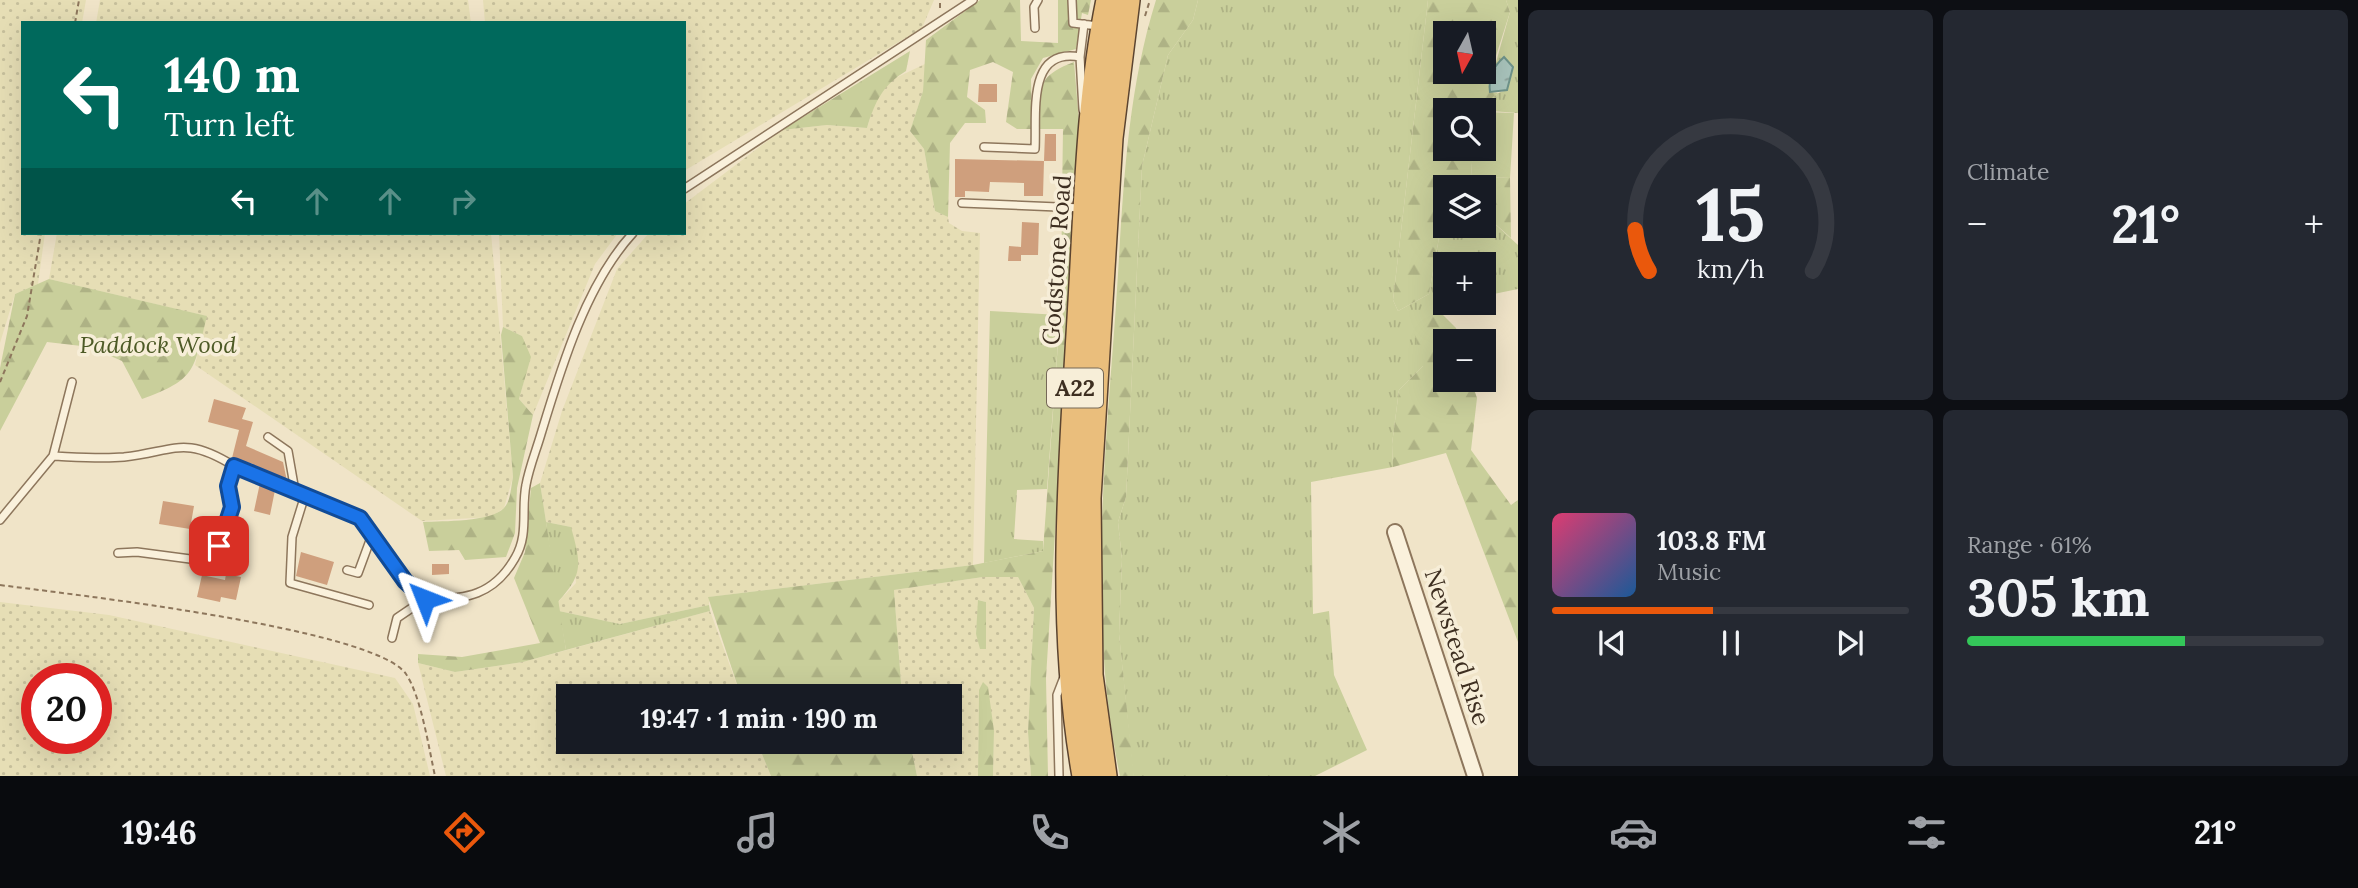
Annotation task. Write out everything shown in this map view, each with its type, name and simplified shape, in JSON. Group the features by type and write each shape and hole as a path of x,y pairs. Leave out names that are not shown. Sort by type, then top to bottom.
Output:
{"highway":[{"name":"Godstone Road","path":"1084,776 1069,664 1066,592 1068,508 1090,146 1093,25 1108,0"},
{"name":"Godstone Road","path":"1105,776 1090,663 1089,498 1111,138 1128,0"}],"street":[{"name":"Newstead Rise","path":"1395,531 1475,776"}],"lane":[{"path":"686,188 973,0"},
{"path":"1035,28 1034,7 1038,0"},
{"path":"1072,0 1073,23 1093,25 1080,57 1081,95 1090,146"},
{"path":"984,147 1035,149 1039,76 1046,65 1059,58 1080,57"},
{"path":"962,203 1086,209"},
{"path":"392,638 397,618 425,599 447,600 486,592 515,559 522,546 526,485 553,394 592,295 607,266 631,235"},
{"path":"0,520 53,456 72,382"},
{"path":"268,437 288,451 295,491"},
{"path":"53,456 123,457 184,445 216,455 234,466 360,518 405,581 425,599"},
{"path":"118,553 137,552 213,562 232,507 228,486 234,466"},
{"path":"305,495 292,537 290,583 369,605"},
{"path":"346,570 358,573 372,535"},
{"path":"1059,776 1057,695 1069,664"}],"path":[{"path":"75,21 79,0"},
{"path":"0,382 27,316 41,235"},
{"path":"0,585 247,620 379,654 405,673 421,715 435,776"}],"shaded area":[{"path":"0,0 86,0 82,21 21,21 21,235 45,235 38,284 15,294 0,343"},
{"path":"100,0 468,0 471,21 96,21"},
{"path":"483,0 934,0 922,28 686,170 686,21 485,21"},
{"path":"925,64 923,91 910,131 924,149 935,211 948,217 949,223 962,231 980,233 973,565 709,597 709,605 620,624 559,611 557,603 576,583 571,527 546,522 540,483 562,411 617,269 647,235 686,235 686,202 782,130 827,125 867,128 874,104 887,82"},
{"path":"57,235 491,235 513,477 504,508 491,517 422,521 195,365 206,316 49,279"},
{"path":"499,235 617,235 595,264 533,415 519,399 524,381 522,336 503,327"},
{"path":"983,577 1018,577 1034,608 1028,732 1031,776 993,776 994,731 979,690 978,776 917,776 912,754 962,754 962,684 901,684 894,590","holes":["979,600 986,602 986,649 976,634"]},
{"path":"0,602 109,615 395,678 413,704 430,776 0,776"},
{"path":"710,611 737,684 556,684 556,754 762,754 771,776 446,776 418,663 455,672 523,662"}],"green space":[{"path":"980,0 1020,0 1021,41 1058,43 1058,0 1091,0 1088,15 1082,13 1076,49 1043,58 1031,79 1032,129 1017,129 1006,122 1013,72 993,62 970,70 967,97 985,110 986,123 965,123 950,143 948,217 935,211 924,149 910,131 923,91 926,40"},
{"path":"1156,0 1198,0 1193,20 1168,55 1142,166 1126,497 1118,522 1122,559 1119,634 1134,776 1120,776 1104,659 1101,600 1104,482 1127,151 1138,75"},
{"path":"1198,0 1428,0 1393,300 1398,311 1429,294 1433,271 1433,315 1423,366 1399,390 1392,444 1393,467 1311,482 1313,614 1329,611 1334,675 1367,750 1315,776 1134,776 1133,773 1119,634 1122,559 1118,522 1126,497 1142,166 1168,55 1193,20"},
{"path":"1428,0 1506,0 1510,12 1496,56 1496,21 1433,21 1433,84 1489,84 1490,92 1498,93 1492,98 1433,98 1433,161 1472,161 1471,175 1433,175 1433,238 1439,238 1436,252 1433,252 1429,294 1398,311 1393,300"},
{"path":"1506,0 1518,0 1518,113 1496,111 1496,98 1492,98 1507,90 1504,57 1496,65 1496,62 1510,12"},
{"path":"910,51 906,71 891,82 881,95 867,128 827,125 782,130"},
{"path":"1074,62 1080,134 1078,184 1062,197 1063,129 1040,129 1040,95 1045,80 1052,73"},
{"path":"1496,112 1514,113 1510,178 1471,175 1472,161 1496,161"},
{"path":"1496,177 1510,178 1511,238 1496,225"},
{"path":"1062,217 1074,227 1046,678 1048,776 1031,776 1028,732 1034,608 1018,577 983,577 894,590 901,684 737,684 708,597 973,565 1043,551 1060,315"},
{"path":"1496,225 1518,245 1518,289 1496,294 1496,252 1436,252 1439,238 1496,238"},
{"name":"Paddock Wood","path":"49,279 207,316 199,349 190,371 173,385 142,399 122,361 90,347 47,342 0,431 0,368 15,294"},
{"path":"1433,309 1433,315 1443,315 1456,328 1433,329 1433,392 1475,392 1477,398 1471,450 1511,505 1518,500 1518,642 1446,453 1393,467 1392,444 1399,390 1423,366 1413,328"},
{"path":"990,311 1060,315 1047,489 1017,490 1014,539 1043,541 1043,551 984,563"},
{"path":"503,327 522,336 531,357 519,399 533,415 517,488 515,533 506,557 465,560 459,550 429,551 423,522 489,516 498,513 508,501 513,477 501,335"},
{"path":"540,483 566,650 523,662 455,672 418,663 418,654 462,657 540,643 514,578 525,552 531,488"},
{"path":"546,522 571,527 577,550 576,576 557,603"},
{"path":"978,600 986,602 986,649 980,649 976,634"},
{"path":"709,605 710,611 566,650 559,611 620,624"},
{"path":"983,682 988,687 994,731 993,776 978,776 979,690"},
{"path":"762,754 912,754 917,776 771,776"}],"water":[{"path":"1504,57 1513,67 1507,90 1490,92 1490,84 1496,84 1497,65"}],"building":[{"path":"979,84 997,84 997,102 978,102"},
{"path":"1045,134 1056,134 1056,161 1044,161"},
{"path":"955,159 1044,161 1043,196 1024,196 1024,183 990,182 989,192 965,191 965,197 955,197"},
{"path":"1022,222 1039,223 1038,255 1021,255 1021,261 1008,261 1009,246 1021,247"},
{"path":"214,399 246,408 242,419 253,422 246,446 283,462 287,481 252,467 253,464 232,458 239,430 208,422"},
{"path":"260,483 275,490 270,515 254,511"},
{"path":"163,501 194,506 190,529 159,524"},
{"path":"301,552 334,562 327,585 296,576"},
{"path":"432,564 449,564 449,574 432,575"},
{"path":"226,574 241,577 236,600 221,597 220,602 197,597 202,575 225,580"}],"route":[{"path":"219,546 232,507 228,486 234,466 360,518 405,581 425,599"}]}
